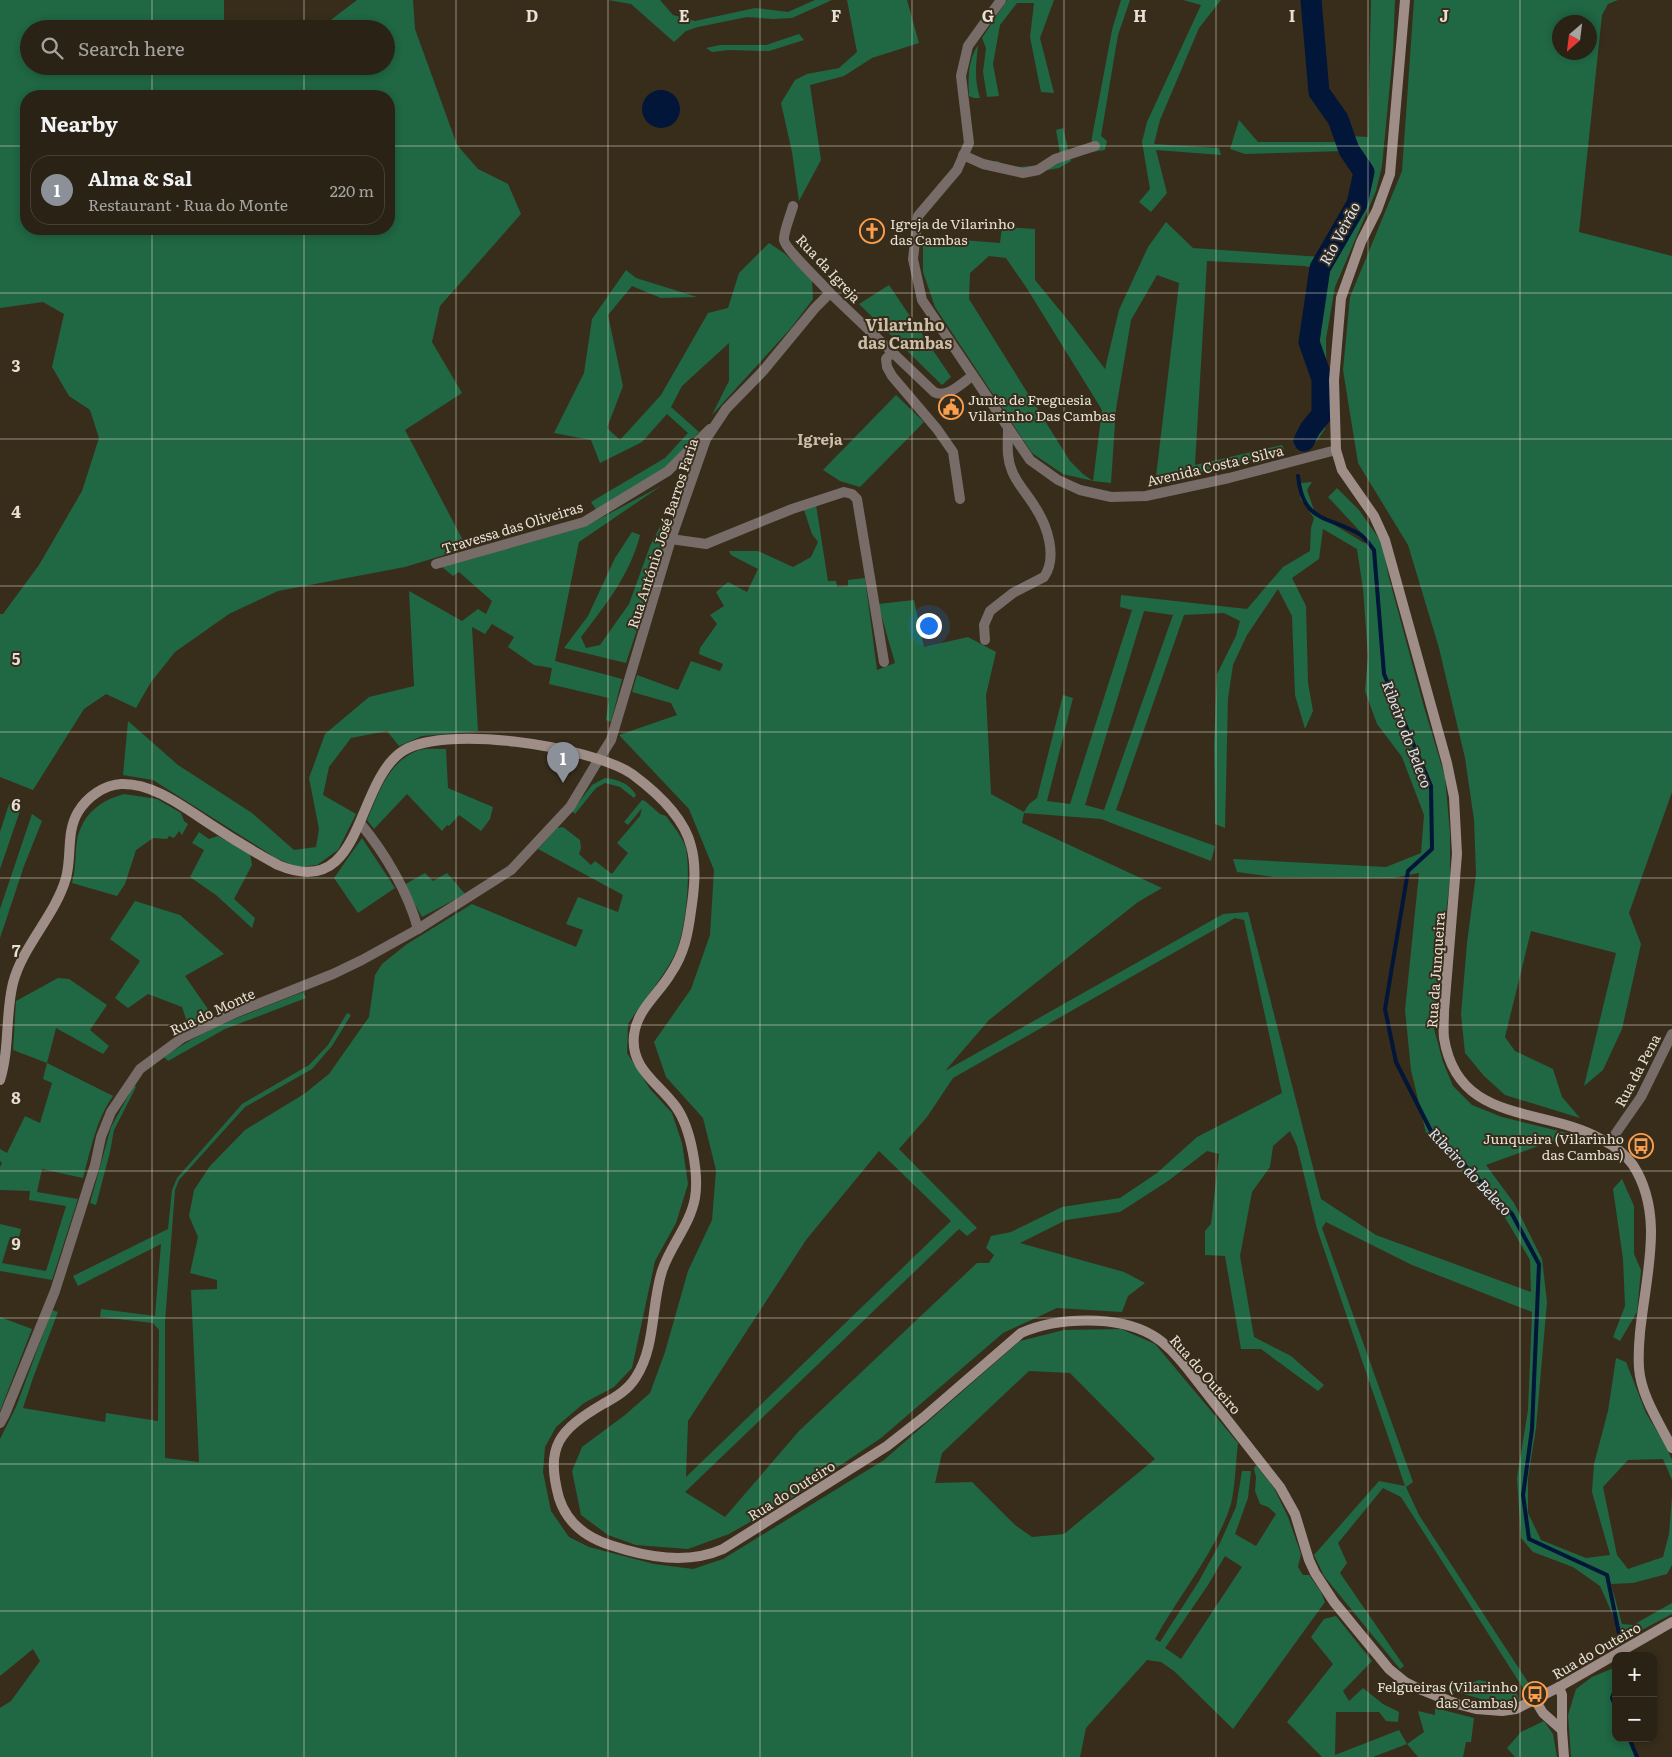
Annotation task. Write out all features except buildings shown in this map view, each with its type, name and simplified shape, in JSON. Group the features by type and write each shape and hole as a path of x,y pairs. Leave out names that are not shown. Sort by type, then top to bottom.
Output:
{"main road":[{"name":"Rua da Junqueira","path":"1405,0 1390,174 1377,210 1361,242 1341,298 1334,380 1336,450 1342,470 1374,516 1385,540 1445,755 1454,797 1457,854 1444,1011 1444,1037 1454,1067 1463,1084 1471,1092 1492,1105 1581,1129 1609,1143 1633,1165 1647,1192 1652,1213 1651,1254 1639,1341 1639,1370 1646,1394 1672,1448"},
{"name":"Rua do Outeiro","path":"0,1080 6,1050 13,983 19,967 61,891 68,865 70,835 77,814 89,798 96,793 120,784 143,786 168,799 278,866 301,873 317,872 334,863 346,847 360,823 387,766 398,754 411,746 459,739 500,740 523,742 600,759 621,767 645,784 681,823 691,846 694,874 687,937 681,955 671,974 641,1014 635,1028 634,1040 636,1056 644,1073 676,1107 683,1119 690,1142 696,1182 695,1199 690,1214 662,1271 647,1352 640,1371 624,1391 572,1425 563,1434 557,1446 553,1460 556,1486 563,1509 577,1528 593,1539 637,1553 683,1558 712,1554 723,1549 887,1446 924,1417 1021,1333 1033,1328 1063,1322 1092,1321 1120,1323 1144,1331 1170,1350 1186,1367 1264,1464 1289,1500 1308,1560 1324,1588 1374,1652 1396,1676 1430,1694 1476,1709 1502,1711 1516,1709 1560,1687 1672,1622"},
{"path":"1560,1687 1564,1757"},
{"path":"1535,1700 1544,1713 1562,1730"}],"street":[{"path":"1001,0 968,46 961,76 969,143 964,155 982,164 1022,173 1038,170 1054,159 1095,146"},
{"name":"Avenida Costa e Silva","path":"964,155 957,170 918,216 913,259 922,300 1030,460 1058,480 1080,490 1111,497 1146,496 1229,478 1336,450"},
{"name":"Rua da Igreja","path":"793,206 784,240 788,249 820,280 830,293 934,392 938,394 947,393 972,376"},
{"name":"Rua António José Barros Faria","path":"600,759 612,740 671,539 706,439 726,409 763,371 815,308 830,293"},
{"path":"892,352 886,359 887,367 892,376 937,428 953,452 960,499"},
{"name":"Travessa das Oliveiras","path":"436,564 584,522 668,470 715,424"},
{"path":"985,640 984,625 990,611 1013,593 1044,577 1050,562 1049,546 1044,525 1037,509 1016,478 1008,462 1008,429"},
{"path":"671,539 706,544 792,509 844,492 852,494 857,499 884,662"},
{"name":"Rua do Monte","path":"0,1423 55,1291 111,1112 140,1070 182,1038 237,1012 333,974 418,929 511,870 570,807 600,759"},
{"path":"360,823 369,833 392,871 413,912 418,929"},
{"name":"Rua da Pena","path":"1609,1143 1641,1097 1672,1034"}],"green space":[{"path":"0,0 224,0 224,20 20,20 20,75 395,75 395,20 331,20 357,0 413,0 415,29 457,145 478,169 508,184 521,214 440,306 432,342 462,393 405,430 467,548 405,567 278,591 229,614 175,652 151,682 136,708 106,694 84,709 33,790 0,777 0,614 3,614 39,565 82,491 99,438 90,410 69,396 52,367 64,314 43,302 0,308"},
{"path":"608,0 660,0 673,15 695,21 755,8 788,12 815,0 832,0 792,18 747,17 698,27 686,31 674,42 631,4"},
{"path":"847,0 907,0 919,43 872,58 844,76 810,85 821,160 799,201 792,152 781,103 795,80 807,74 839,68 857,52"},
{"path":"1007,0 1054,0 1040,38 1054,93 1041,92 1030,37 1034,3 1017,3 1000,25 993,64 999,96 987,97 983,72 986,48 982,38"},
{"path":"1121,0 1130,0 1118,35 1101,136 1107,141 1105,150 1091,152 1092,137 1112,30"},
{"path":"1183,0 1221,0 1199,28 1160,120 1154,144 1219,148 1221,155 1156,150 1167,193 1151,212 1139,202 1150,189 1142,142 1147,122 1201,5"},
{"path":"1371,0 1395,0 1393,52 1382,166 1376,191 1335,287 1326,339 1327,414 1325,429 1316,442 1299,449 1294,446 1296,439 1309,426 1316,409 1313,364 1303,342 1316,269 1305,266 1207,261 1195,465 1282,445 1284,449 1282,452 1155,485 1179,283 1157,275 1131,320 1116,409 1111,483 1093,481 1063,474 1032,453 935,307 923,272 923,237 1000,243 1002,227 1035,229 1035,280 1105,369 1119,310 1148,247 1166,222 1193,248 1321,257 1344,216 1355,188 1355,165 1343,151 1245,154 1230,149 1239,120 1258,142 1339,142 1331,115 1309,81 1306,13 1319,13 1325,81 1343,112 1352,136 1368,137","holes":["989,256 1006,258 1102,410 1093,481 1070,461 969,299 970,273"]},
{"path":"1414,0 1618,0 1608,4 1602,15 1579,232 1672,256 1672,792 1629,913 1641,944 1622,1029 1603,1070 1584,1086 1616,953 1531,931 1505,1037 1515,1051 1553,1069 1562,1097 1580,1118 1505,1095 1484,1076 1465,1053 1461,1014 1467,943 1476,874 1474,820 1465,758 1439,648 1408,545 1358,463 1343,370 1350,297 1402,171"},
{"path":"799,34 804,40 769,51 729,50 712,52 706,48 720,45 766,45"},
{"path":"978,45 976,78 980,98 974,98 969,96 969,76 970,63"},
{"path":"1063,128 1071,161 1059,168 1021,175 980,164 998,161 1005,168 1045,165 1061,159 1056,130"},
{"path":"769,243 784,253 812,280 813,299 791,328 712,415 729,381 729,343 682,386 671,407 699,432 669,465 597,511 591,502 665,458 688,433 667,414 642,442 600,463 591,440 554,433 584,373 592,319 626,270 636,278 697,297 661,298 632,286 608,315 623,386 607,428 620,440 661,395 708,313 728,308 739,273"},
{"path":"889,285 951,377 942,385 859,304"},
{"path":"896,395 924,422 860,487 840,481 823,470"},
{"path":"1312,482 1307,490 1315,513 1364,543 1369,541 1328,497 1337,488 1359,510 1382,543 1389,578 1445,777 1450,833 1450,880 1439,968 1434,1029 1443,1062 1453,1086 1472,1105 1502,1117 1571,1134 1486,1165 1514,1203 1542,1259 1547,1302 1536,1428 1528,1478 1528,1513 1541,1540 1586,1558 1610,1555 1592,1492 1594,1464 1608,1411 1616,1358 1626,1362 1646,1413 1666,1446 1672,1460 1672,1480 1663,1459 1628,1460 1603,1487 1617,1555 1628,1569 1663,1557 1669,1534 1672,1496 1672,1565 1667,1574 1633,1583 1611,1584 1622,1624 1633,1625 1672,1603 1672,1614 1619,1642 1616,1622 1600,1586 1573,1567 1533,1552 1521,1538 1517,1478 1528,1410 1532,1312 1412,1265 1326,1222 1322,1228 1413,1482 1406,1487 1419,1515 1535,1693 1528,1696 1401,1497 1383,1488 1338,1543 1347,1563 1340,1573 1404,1666 1400,1669 1324,1576 1314,1555 1379,1481 1405,1486 1317,1229 1297,1146 1290,1131 1273,1146 1270,1167 1252,1192 1240,1256 1254,1337 1291,1356 1324,1385 1318,1391 1261,1349 1241,1349 1225,1256 1205,1255 1205,1231 1211,1224 1219,1154 1207,1151 1168,1181 1120,1212 1066,1220 1020,1243 1124,1272 1145,1283 1128,1296 1122,1312 1057,1308 1003,1333 881,1438 790,1499 729,1534 688,1549 636,1545 608,1535 581,1515 572,1471 582,1447 625,1415 650,1393 665,1352 688,1271 712,1220 716,1170 703,1118 666,1077 654,1042 691,989 710,935 714,870 689,809 619,735 677,715 671,703 632,692 637,675 678,690 691,661 720,671 723,664 699,654 700,648 717,624 710,615 724,606 716,592 728,582 747,592 758,569 731,555 729,551 758,551 793,567 811,557 818,542 812,534 804,510 816,505 828,581 836,581 837,587 848,586 848,580 865,578 877,670 895,663 878,604 914,600 924,647 968,637 996,652 986,695 991,794 1024,812 1029,804 1037,798 1063,695 1073,698 1047,801 1070,804 1132,610 1120,607 1121,595 1247,609 1283,567 1310,551 1311,528 1314,518 1300,498 1301,483","holes":["1323,529 1357,549 1363,589 1368,656 1365,691 1377,724 1402,757 1424,815 1421,853 1386,867 1233,859 1237,872 1273,877 1393,878 1419,873 1405,1010 1411,1070 1426,1133 1500,1209 1530,1260 1531,1292 1376,1235 1321,1199 1248,912 1223,914 945,1071 989,1020 1138,902 1162,888 1022,823 1024,813 1101,819 1211,861 1215,846 1116,810 1184,615 1224,613 1240,621 1236,636 1217,674 1214,745 1215,824 1225,828 1228,698 1233,665 1247,635 1278,589 1292,616 1295,695 1305,729 1313,711 1308,683 1306,606 1292,578 1319,559","1144,611 1173,615 1104,810 1085,805","1235,918 1244,920 1282,1093 1197,1137 1157,1173 1120,1198 1062,1207 1011,1232 991,1236 986,1248 994,1255 989,1263 977,1263 799,1431 725,1517 685,1492 959,1229 967,1236 977,1228 899,1149 927,1117 953,1078","879,1151 951,1221 686,1477 688,1421 806,1240"]},
{"path":"661,486 579,542 555,661 622,679 611,722 606,720 609,698 549,684 552,668 534,665 508,647 514,637 492,624 485,634 472,627 478,731 422,736 399,746 387,731 351,738 329,767 323,795 356,814 338,850 317,865 297,867 276,858 153,780 123,775 128,721 178,765 252,813 294,850 316,847 319,829 309,778 325,734 369,697 414,686 409,591 462,621 478,609 486,614 492,601 459,572 453,576 442,567 584,527"},
{"path":"662,523 671,526 626,663 564,648 588,616 615,558 632,532 640,535 624,576 581,637 586,648 600,645 629,604 650,546"},
{"path":"446,749 448,788 493,807 490,819 481,831 459,815 442,831 407,794 374,829 367,820 386,779 399,762 419,750"},
{"path":"605,778 622,782 630,787 636,795 634,798 620,787 605,783 596,788 575,814 572,811 592,785"},
{"path":"124,794 157,799 181,813 184,821 188,824 182,835 179,831 174,838 169,836 167,839 153,838 136,850 125,884 117,896 72,883 77,840 83,823 93,810 107,800"},
{"path":"642,800 645,801 660,814 666,816 680,836 686,849 688,889 681,935 669,965 628,1024 627,1053 650,1089 672,1113 682,1143 688,1184 676,1223 655,1261 632,1368 614,1387 584,1403 556,1427 545,1447 543,1472 551,1511 569,1537 589,1547 654,1564 693,1569 723,1559 884,1460 1020,1341 1064,1330 1121,1329 1155,1344 1238,1443 1231,1504 1224,1522 1207,1556 1155,1639 1160,1642 1199,1581 1220,1543 1236,1507 1242,1471 1251,1471 1248,1498 1235,1534 1256,1546 1276,1514 1268,1507 1260,1504 1255,1491 1256,1477 1254,1469 1256,1465 1274,1488 1288,1517 1301,1554 1298,1567 1303,1575 1309,1575 1321,1592 1325,1602 1233,1729 1174,1671 1161,1662 1147,1660 1086,1728 1080,1757 0,1757 0,1708 11,1701 40,1661 33,1649 0,1676 0,1439 16,1407 52,1310 58,1312 23,1408 105,1422 106,1413 158,1421 159,1330 153,1323 100,1317 101,1309 155,1316 161,1244 78,1286 73,1276 168,1229 172,1190 177,1178 242,1104 309,1065 328,1045 347,1013 351,1015 332,1046 312,1069 245,1107 179,1180 175,1190 165,1322 165,1458 199,1462 191,1290 217,1289 217,1280 190,1273 198,1237 189,1216 194,1190 210,1166 245,1130 304,1094 329,1074 369,1017 375,975 382,964 407,944 472,904 576,947 583,930 566,924 578,897 618,912 623,895 538,849 557,828 563,827 580,840 581,848 579,854 591,865 595,861 612,874 628,853 617,843 640,816 642,808 628,825 624,822","holes":["1029,1371 1070,1373 1155,1459 1064,1534 1032,1537 1015,1525 972,1482 935,1483 942,1453","1225,1556 1242,1567 1181,1659 1165,1648 1208,1585"]},
{"path":"9,804 21,808 0,869 0,832"},
{"path":"32,814 42,821 24,866 0,938 0,909"},
{"path":"199,832 209,839 218,836 250,854 252,865 234,899 255,918 252,928 216,895 190,877 204,850 192,843"},
{"path":"362,838 395,888 358,913 334,878"},
{"path":"425,873 433,881 447,873 465,894 422,917 404,885"},
{"path":"135,901 180,915 224,954 185,976 212,1015 189,1028 182,1007 148,994 128,1008 115,998 140,961 110,939"},
{"path":"58,978 69,979 107,1005 90,1030 109,1046 103,1054 56,1028 47,1063 13,1050 16,1001"},
{"path":"303,992 306,998 225,1029 168,1061 164,1057 214,1028"},
{"path":"47,1063 113,1096 98,1125 83,1178 42,1169 37,1192 78,1199 52,1280 0,1271 0,1224 21,1229 19,1237 10,1237 2,1263 46,1271 66,1206 29,1200 30,1191 0,1190 0,1167 2,1163 0,1161 0,1149 7,1153 25,1116 40,1123 52,1083 43,1079"},
{"path":"134,1085 136,1087 114,1130 96,1205 90,1203 111,1127"},
{"path":"1622,1179 1634,1206 1634,1254 1641,1270 1637,1312 1620,1341 1613,1337 1625,1306 1623,1259 1613,1189"},
{"path":"0,1317 32,1329 0,1411"},
{"path":"1336,1616 1372,1661 1343,1691 1349,1701 1363,1688 1383,1704 1399,1712 1398,1722 1386,1721 1379,1712 1336,1712 1335,1755 1399,1730 1407,1744 1373,1757 1322,1757 1287,1722 1333,1664 1311,1637 1324,1619"},
{"path":"1612,1669 1612,1742 1632,1742 1638,1757 1571,1757 1568,1715 1576,1689 1592,1677"},
{"path":"1479,1680 1514,1687 1519,1700 1488,1701 1450,1690"},
{"path":"1435,1708 1474,1718 1471,1742 1466,1742 1463,1757 1418,1757 1407,1744 1424,1732 1418,1711 1435,1715"},
{"path":"1544,1721 1553,1734 1557,1757 1515,1757 1507,1748 1521,1732"}],"water":[{"path":"661,90 675,95 680,109 675,123 661,128 647,123 642,109 647,95"}],"waterway":[{"name":"Rio Veirão","path":"1304,441 1310,429 1322,414 1322,379 1309,342 1320,268 1357,204 1364,172 1349,150 1338,119 1319,92 1311,0"},
{"name":"Ribeiro do Beleco","path":"1298,476 1305,503 1311,510 1319,516 1361,535 1374,550 1384,674 1431,786 1432,849 1408,871 1385,1009 1396,1062 1431,1131 1512,1214 1539,1264 1532,1429 1523,1495 1529,1539 1607,1575 1620,1638"},
{"name":"Ribeiro do Beleco","path":"1631,1742 1637,1757"}],"place":[{"name":"Igreja de Vilarinho das Cambas","path":"872,231"},
{"name":"Junta de Freguesia Vilarinho Das Cambas","path":"951,407"},
{"name":"Alma & Sal","path":"563,783"},
{"name":"Junqueira (Vilarinho das Cambas)","path":"1641,1146"},
{"name":"Felgueiras (Vilarinho das Cambas)","path":"1535,1694"}],"district":[{"name":"Vilarinho das Cambas","path":"905,333"},
{"name":"Igreja","path":"820,438"}]}
